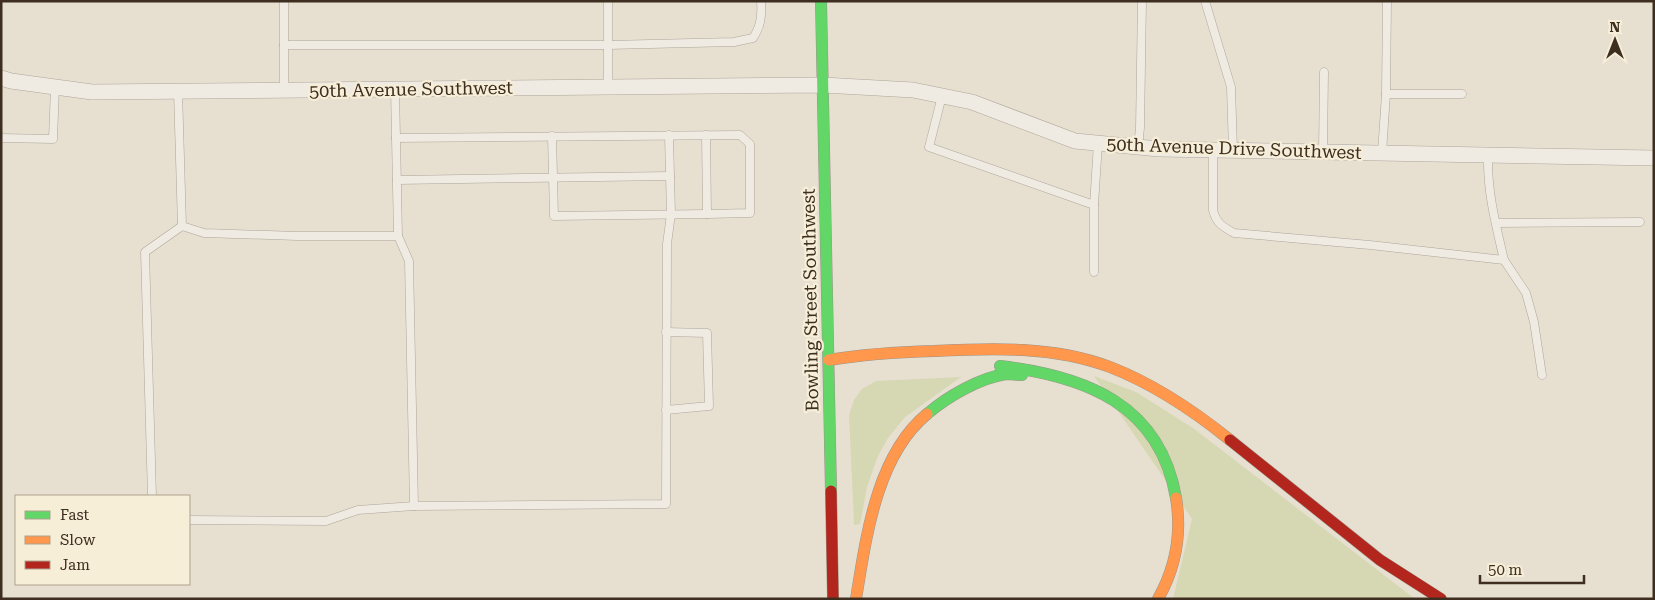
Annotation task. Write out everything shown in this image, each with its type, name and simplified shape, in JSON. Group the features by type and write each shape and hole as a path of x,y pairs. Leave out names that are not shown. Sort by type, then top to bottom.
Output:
{"main road":[{"name":"Bowling Street Southwest","path":"821,1 834,599"},
{"path":"829,360 864,354 991,348 1066,354 1110,367 1150,384 1209,423 1380,560 1441,599"},
{"path":"829,360 863,365 891,364"},
{"path":"991,365 1019,367 1061,376 1086,384 1108,396 1132,413 1150,432 1163,453 1171,472 1177,495 1179,530 1175,563 1166,587 1158,599"},
{"path":"856,599 860,571 880,487 893,458 907,434 924,413 963,389 1004,374 1061,376"}],"street":[{"name":"50th Avenue Southwest","path":"1,78 92,92 823,85"},
{"name":"50th Avenue Drive Southwest","path":"823,85 913,90 972,102 1075,140 1138,147 1654,158"}],"lane":[{"path":"284,1 284,90"},
{"path":"608,1 608,87"},
{"path":"284,45 608,45 734,42 753,38 759,29 761,1"},
{"path":"1138,147 1142,1"},
{"path":"1205,1 1231,87 1232,150"},
{"path":"1382,153 1386,94 1387,1"},
{"path":"1323,152 1324,72"},
{"path":"1,138 53,139 55,87"},
{"path":"395,89 398,236 409,261 414,506"},
{"path":"178,91 182,226"},
{"path":"1386,94 1462,94"},
{"path":"942,96 930,147 1094,205"},
{"path":"190,520 326,520 358,510 414,506 666,504 666,244 671,214 669,135"},
{"path":"706,135 707,214"},
{"path":"396,138 552,136 740,135 750,144 750,213 554,216 552,136"},
{"path":"1094,272 1094,205 1098,143"},
{"path":"1213,150 1213,210 1215,218 1221,226 1234,233 1370,245 1504,260"},
{"path":"1488,155 1489,188 1504,260 1526,293 1534,322 1542,375"},
{"path":"397,180 670,176"},
{"path":"1496,223 1640,222"},
{"path":"182,226 204,233 297,236 398,236"},
{"path":"152,495 145,252 182,226"},
{"path":"666,332 707,333 709,406 666,410"}],"green space":[{"path":"1094,376 1136,392 1193,428 1415,599 1173,599 1192,519"},
{"path":"961,377 905,417 888,438 878,456 867,487 860,524 854,525 849,415 854,400 862,389 876,381"}],"traffic: fast":[{"path":"821,1 831,491"},
{"path":"1000,366 1061,378 1089,387 1114,401 1136,418 1154,439 1167,466 1176,498"},
{"path":"927,414 944,401 974,384 1006,374 1022,375"}],"traffic: slow":[{"path":"829,360 907,352 979,349 1023,350 1067,355 1110,367 1158,390 1188,409 1230,440"},
{"path":"856,599 869,525 885,475 896,452 910,432 927,414"},
{"path":"1158,599 1169,575 1176,550 1178,537 1176,498"}],"traffic: jam":[{"path":"1230,440 1380,560 1441,599"},
{"path":"831,491 833,599"}]}
